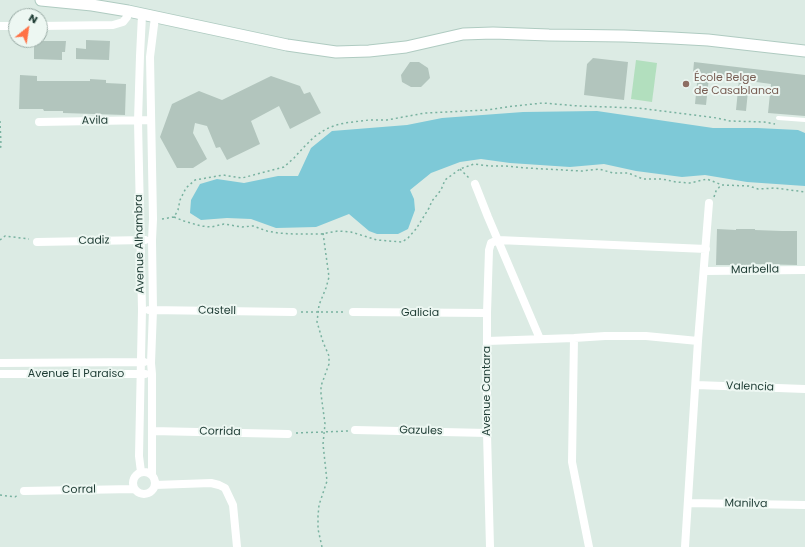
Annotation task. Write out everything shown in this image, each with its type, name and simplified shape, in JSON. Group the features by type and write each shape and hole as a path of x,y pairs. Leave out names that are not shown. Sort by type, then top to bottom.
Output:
{"street":[{"path":"41,0 92,5 128,11 287,46 336,52 400,48 463,34 493,33 624,36 708,40 805,52"},
{"path":"48,26 113,25 123,22 127,18 128,11"},
{"name":"Avenue Alhambra","path":"141,472 139,456 142,310 138,120 142,15"},
{"name":"Avenue Alhambra","path":"152,475 151,363 153,310 153,219 150,57 155,17"},
{"name":"Avila","path":"39,122 151,120"},
{"path":"475,184 540,340"},
{"path":"685,547 698,341 709,203"},
{"name":"Cadiz","path":"36,242 152,240"},
{"path":"498,240 706,249"},
{"name":"Avenue Cantara","path":"490,547 487,433 487,313 489,250 491,243 498,240"},
{"name":"Marbella","path":"704,271 805,270"},
{"name":"Castell","path":"142,310 293,312"},
{"name":"Galicia","path":"353,312 487,313"},
{"path":"487,341 540,340 605,336 646,336 698,341"},
{"path":"574,338 572,462 589,547"},
{"name":"Avenue El Paraiso","path":"0,363 151,363"},
{"name":"Avenue El Paraiso","path":"0,374 152,374"},
{"name":"Valencia","path":"696,385 805,389"},
{"name":"Gazules","path":"355,430 487,433"},
{"name":"Corrida","path":"152,431 288,434"},
{"path":"141,472 152,475 155,485 152,491 146,494 139,494 134,489 132,484 134,478 141,472"},
{"path":"155,485 210,483 225,488 233,505 237,547"},
{"name":"Corral","path":"24,491 134,489"},
{"name":"Manilva","path":"688,503 805,505"}],"lane":[{"path":"778,118 805,120"}],"path":[{"path":"153,219 165,219 174,216 178,210 180,200 186,188 195,180 224,175 242,178 284,167 314,137 326,129 344,123 369,120 387,120 426,112 487,110 543,103 638,108 730,121 764,122 775,124"},
{"path":"0,121 2,145 0,151"},
{"path":"460,169 475,184"},
{"path":"709,203 721,185"},
{"path":"322,547 318,528 318,516 319,505 327,481 323,444 325,424 321,386 329,364 329,356 317,322 319,305 329,277 323,233"},
{"path":"0,240 5,236 27,238 36,242"},
{"path":"293,312 353,312"},
{"path":"288,434 355,430"},
{"path":"0,495 15,497 24,491"}],"green space":[{"path":"636,60 657,63 652,102 631,99"}],"water":[{"path":"597,111 713,128 798,130 805,133 805,186 747,182 705,175 682,177 636,171 604,164 570,167 510,163 481,159 460,162 431,173 410,190 414,199 415,210 408,229 398,234 377,234 369,231 349,214 316,227 276,228 251,219 227,218 201,220 190,213 191,200 200,184 217,179 244,183 278,176 298,176 311,148 332,131 407,125 442,118 523,112"}],"building":[{"path":"86,40 110,41 109,60 76,59 76,48 86,49"},
{"path":"48,41 66,41 65,52 62,52 62,60 34,59 34,48 48,48"},
{"path":"593,58 628,62 624,100 584,95 587,64"},
{"path":"410,62 419,62 428,68 430,78 421,87 411,87 402,82 401,75"},
{"path":"694,62 805,75 805,116 768,113 771,84 749,81 746,111 736,110 739,80 709,77 706,105 695,104 698,73 693,73"},
{"path":"20,75 37,76 37,81 90,81 90,79 106,80 106,83 126,84 125,115 63,113 63,111 44,111 43,109 19,109"},
{"path":"271,76 300,86 304,94 310,92 321,113 290,129 279,106 251,121 260,144 227,160 220,147 216,148 207,126 195,123 193,133 207,159 193,168 177,168 160,137 172,104 199,91 222,100"},
{"path":"717,229 797,231 797,265 716,265"}],"place":[{"name":"École Belge de Casablanca","path":"686,84"}]}
